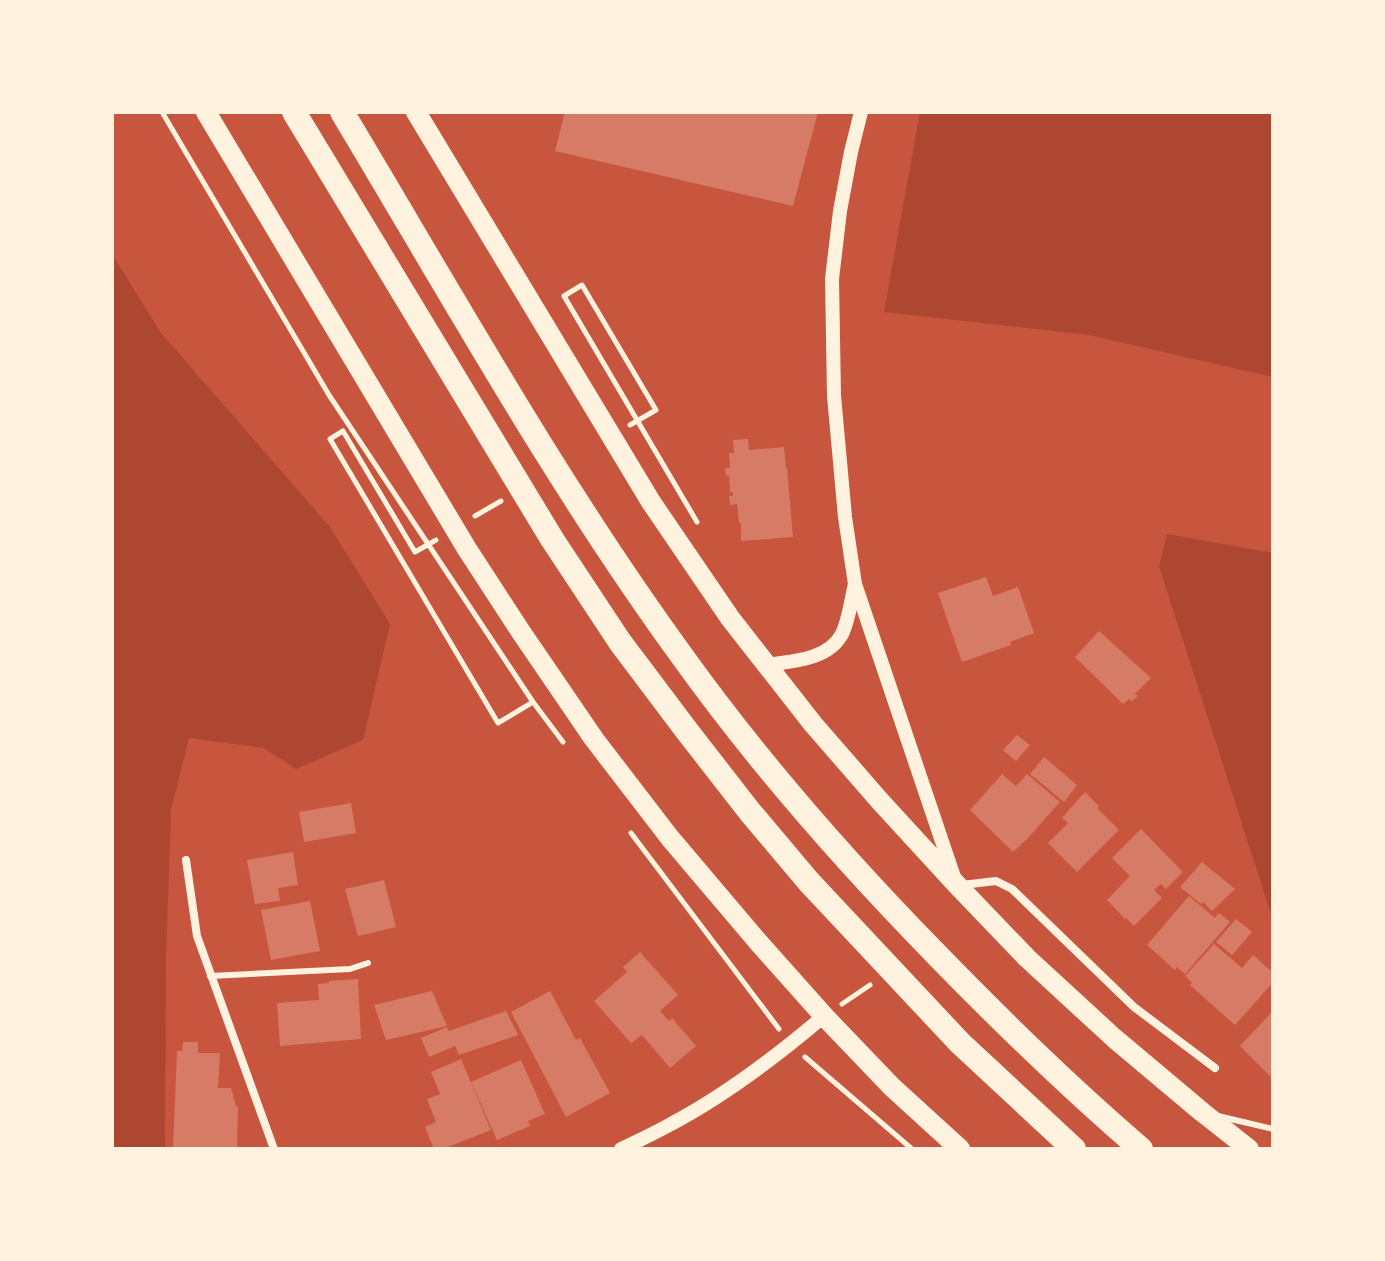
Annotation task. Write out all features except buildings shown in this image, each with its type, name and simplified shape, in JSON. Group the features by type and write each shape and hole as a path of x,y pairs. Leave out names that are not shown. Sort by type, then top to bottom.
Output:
{"highway":[{"path":"294,112 552,539 620,642 750,812 809,882 960,1043 1074,1149"},
{"path":"342,112 587,519 700,681 763,762 891,908 1036,1055 1141,1149"}],"main road":[{"path":"206,112 467,549 594,739 670,838 824,1016 892,1087 960,1149"},
{"path":"416,112 651,502 730,618 813,724 1027,958 1114,1038 1249,1149"}],"street":[{"path":"861,112 840,211 832,279 834,396 845,517 855,584 957,885 996,881 1012,889 1134,1007 1215,1068"},
{"path":"767,665 811,658 834,645 843,632 855,584"},
{"path":"186,860 197,936 274,1149"},
{"path":"621,1149 674,1123 732,1086 824,1016"}],"lane":[{"path":"210,976 350,969 368,963"},
{"path":"1202,1112 1273,1129"}],"path":[{"path":"656,410 582,285 564,296 700,526"},
{"path":"415,552 343,431 330,439 498,723 533,702"},
{"path":"824,1016 891,970"}],"shaded area":[{"path":"920,112 1273,112 1273,377 1089,335 884,312"},
{"path":"112,254 161,333 330,527 390,624 363,740 296,769 264,748 189,738 171,810 165,1149 112,1149"},
{"path":"1167,534 1273,553 1273,920 1159,566"}]}
